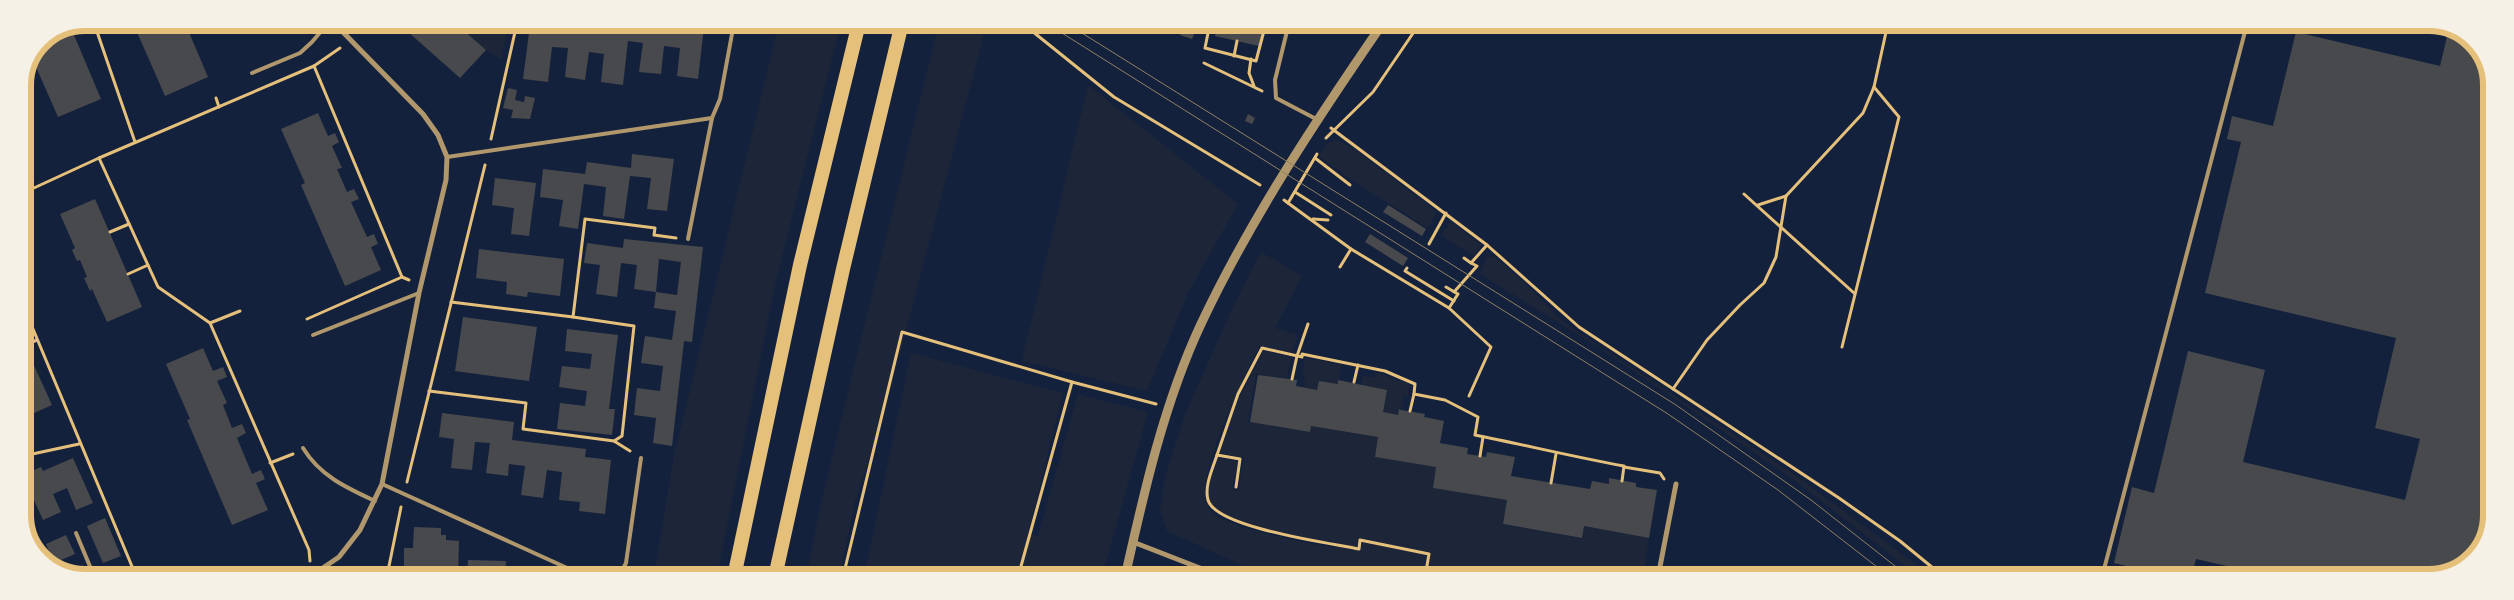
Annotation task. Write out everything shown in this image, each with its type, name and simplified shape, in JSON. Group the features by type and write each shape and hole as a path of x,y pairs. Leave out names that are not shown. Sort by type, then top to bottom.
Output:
{"highway":[{"path":"736,569 800,266 856,31"},
{"path":"778,569 841,278 900,31"}],"street":[{"path":"322,569 340,557 360,530 376,501 382,484 419,293 446,180 447,156 438,135 423,114 342,31"},
{"path":"1127,569 1168,407 1201,324 1272,192 1378,31"},
{"path":"1660,569 1676,484"},
{"path":"1133,542 1202,569"}],"lane":[{"path":"252,73 300,53 321,31"},
{"path":"688,239 712,118 720,99 733,31"},
{"path":"1287,31 1275,80 1276,98 1318,120"},
{"path":"2104,569 2245,31"},
{"path":"447,156 712,118"},
{"path":"313,336 419,293"},
{"path":"303,448 322,473 376,501"},
{"path":"622,569 626,563 641,458"},
{"path":"382,484 571,569"},
{"path":"76,533 91,569"}],"path":[{"path":"97,31 135,142"},
{"path":"388,569 429,391 489,151 515,31"},
{"path":"1032,31 1114,98 1272,192"},
{"path":"1208,31 1205,48 1256,60 1264,31"},
{"path":"1323,144 1373,92 1415,31"},
{"path":"1758,205 1786,196 1863,113 1874,87 1886,31"},
{"path":"31,189 135,142 314,66 352,40"},
{"path":"1234,56 1237,41"},
{"path":"1251,59 1249,73 1254,87"},
{"path":"1204,63 1276,98"},
{"path":"314,66 402,277 421,286"},
{"path":"1842,347 1899,118 1874,87"},
{"path":"216,98 219,107"},
{"path":"1336,131 1487,245 1579,327 1846,503 1900,541 1934,569"},
{"path":"1318,150 1295,192 1331,215"},
{"path":"99,158 158,287 210,323 308,550 310,568"},
{"path":"1315,158 1350,186"},
{"path":"1744,194 1854,293"},
{"path":"1673,389 1707,340 1764,283 1776,257 1786,196"},
{"path":"1288,203 1352,248 1449,308 1491,347 1469,396"},
{"path":"1429,244 1446,213"},
{"path":"573,317 585,219 655,228 654,235 688,239"},
{"path":"1312,219 1328,220"},
{"path":"110,232 129,224"},
{"path":"1471,263 1487,245"},
{"path":"1340,266 1352,248"},
{"path":"1454,292 1477,266 1464,258"},
{"path":"128,274 148,265"},
{"path":"1407,268 1405,271 1454,301"},
{"path":"307,319 402,277"},
{"path":"1446,288 1458,294 1449,308"},
{"path":"451,302 634,326 622,436 614,441"},
{"path":"210,323 240,311"},
{"path":"1292,379 1297,356 1308,324"},
{"path":"31,325 79,444 133,569"},
{"path":"845,569 902,332 1072,382 1168,407"},
{"path":"31,343 37,340"},
{"path":"1410,411 1416,384 1385,371 1262,348 1238,394 1209,481 1208,499 1215,510 1246,526 1358,549 1360,540 1430,554 1427,569"},
{"path":"1354,382 1358,366"},
{"path":"1020,569 1072,382"},
{"path":"429,391 526,403 523,429 614,441 641,458"},
{"path":"1414,394 1445,400 1478,417 1475,435 1543,448 1556,454 1660,472 1666,482"},
{"path":"1480,456 1483,437"},
{"path":"31,454 79,444"},
{"path":"270,463 293,454 306,453"},
{"path":"1551,482 1556,454"},
{"path":"1217,455 1240,459 1236,487"},
{"path":"1622,480 1624,466"}],"shaded area":[{"path":"464,31 507,31 501,59 486,50"},
{"path":"777,31 839,31 776,280 719,569 655,569 674,456"},
{"path":"937,31 985,31 886,406 855,502 841,569 808,569 824,490"},
{"path":"1088,85 1238,204 1189,291 1147,391 1022,361"},
{"path":"1336,139 1360,153 1437,212 1428,228 1355,182 1319,156 1325,145"},
{"path":"1451,222 1482,245 1473,256 1441,235"},
{"path":"1261,252 1302,276 1275,328 1298,335 1292,353 1260,346 1243,380 1213,453 1207,476 1205,495 1209,509 1217,516 1249,529 1338,548 1339,543 1268,530 1247,524 1229,517 1216,509 1210,500 1210,484 1218,458 1238,461 1232,490 1238,491 1244,458 1220,453 1239,399 1263,351 1291,357 1287,378 1256,374 1248,422 1309,432 1311,426 1378,437 1375,457 1436,467 1433,488 1507,500 1503,525 1581,538 1584,526 1649,538 1644,569 1250,569 1167,531 1160,510 1166,473 1186,412 1233,307"},
{"path":"1487,256 1495,257 1522,280 1563,322 1795,475 1922,569 1910,569 1783,472 1601,349 1480,274"},
{"path":"911,353 1063,393 1028,534 1038,536 1078,394 1148,412 1104,569 866,569"},
{"path":"1305,358 1342,365 1338,384 1319,381 1317,390 1304,387 1305,375 1302,374"},
{"path":"1375,372 1409,384 1408,396 1404,395 1398,415 1383,412 1366,384 1362,384 1362,376 1374,378"}],"building":[{"path":"137,31 188,31 208,77 165,96"},
{"path":"407,31 464,31 486,50 460,78"},
{"path":"529,31 614,31 629,33 629,31 704,31 698,79 677,76 680,48 664,46 661,74 639,72 643,43 628,41 623,85 601,82 604,54 589,52 585,80 565,77 568,48 552,47 548,82 523,79"},
{"path":"1182,31 1194,34 1192,39 1180,35"},
{"path":"1216,31 1262,31 1259,46 1215,36"},
{"path":"2296,32 2440,66 2448,34 2450,35 2456,38 2474,55 2479,64 2483,81 2483,515 2482,525 2476,542 2456,562 2439,568 2429,569 2240,569 2196,559 2193,569 2139,569 2114,563 2132,487 2154,493 2188,351 2265,370 2243,462 2405,500 2420,439 2375,428 2396,338 2205,293 2241,142 2227,139 2232,116 2273,126"},
{"path":"73,33 101,99 58,117 35,64 40,55 55,40"},
{"path":"508,88 517,90 515,100 524,102 525,96 535,98 530,119 511,118 513,110 503,108"},
{"path":"318,113 328,136 335,133 339,142 332,146 342,168 337,169 347,192 354,189 359,199 351,202 367,237 374,234 378,244 371,247 381,270 345,286 301,185 305,183 281,129"},
{"path":"1248,114 1255,118 1252,124 1245,121"},
{"path":"632,154 674,159 667,211 647,209 651,178 630,176 624,219 603,216 606,187 584,184 578,229 559,226 563,200 540,197 543,169 585,174 587,162 631,168"},
{"path":"495,178 536,183 529,236 511,234 514,208 492,205"},
{"path":"95,199 142,307 107,322 92,289 90,291 84,278 87,277 80,260 77,261 72,250 75,248 60,214"},
{"path":"1388,205 1426,229 1422,236 1383,212"},
{"path":"1370,234 1408,258 1403,266 1365,242"},
{"path":"624,239 703,247 692,342 684,341 672,446 653,443 656,418 634,415 637,388 660,391 663,366 641,363 645,336 672,340 676,311 654,308 656,292 634,289 637,265 621,263 617,297 596,294 600,265 584,263 587,243 623,248","holes":["659,259 681,262 677,295 656,292"]},
{"path":"479,249 564,259 560,296 528,292 527,297 506,294 507,282 476,278"},
{"path":"463,317 537,327 529,381 455,371"},
{"path":"567,329 618,335 609,409 615,409 612,435 557,429 560,403 585,406 587,391 559,387 562,366 590,369 592,354 565,351"},
{"path":"203,348 213,371 223,367 227,377 217,381 227,403 223,405 232,428 242,424 246,433 237,438 252,474 261,470 265,479 256,483 268,510 232,525 187,420 190,419 166,364"},
{"path":"31,361 52,405 34,413 31,407"},
{"path":"1258,375 1297,380 1296,386 1317,390 1319,381 1338,384 1338,380 1387,390 1383,412 1398,415 1399,409 1425,414 1424,417 1444,421 1440,443 1468,448 1467,454 1486,457 1487,452 1515,457 1511,476 1590,489 1592,481 1609,484 1609,478 1636,483 1636,487 1657,490 1649,538 1584,526 1582,538 1503,524 1507,500 1433,488 1436,467 1375,457 1378,437 1311,426 1310,432 1250,422"},
{"path":"442,413 514,422 512,440 586,449 585,457 611,460 605,514 579,511 580,502 559,500 562,472 547,470 543,498 521,495 525,466 509,464 508,476 486,473 490,443 475,442 472,470 451,468 454,439 439,437"},
{"path":"73,458 93,503 76,510 67,488 53,494 61,512 43,520 33,498 31,499 31,471 41,467 43,471"},
{"path":"105,518 121,556 103,563 87,526"},
{"path":"414,527 441,528 441,535 446,535 446,540 459,541 458,569 404,569 404,548 413,548"},
{"path":"66,535 75,554 57,562 52,558 46,544"},
{"path":"468,560 506,561 505,569 467,569"}],"tram line":[{"path":"1059,31 1668,414 1778,490 1880,569"},
{"path":"1079,31 1676,405 1811,500 1899,569"}]}
